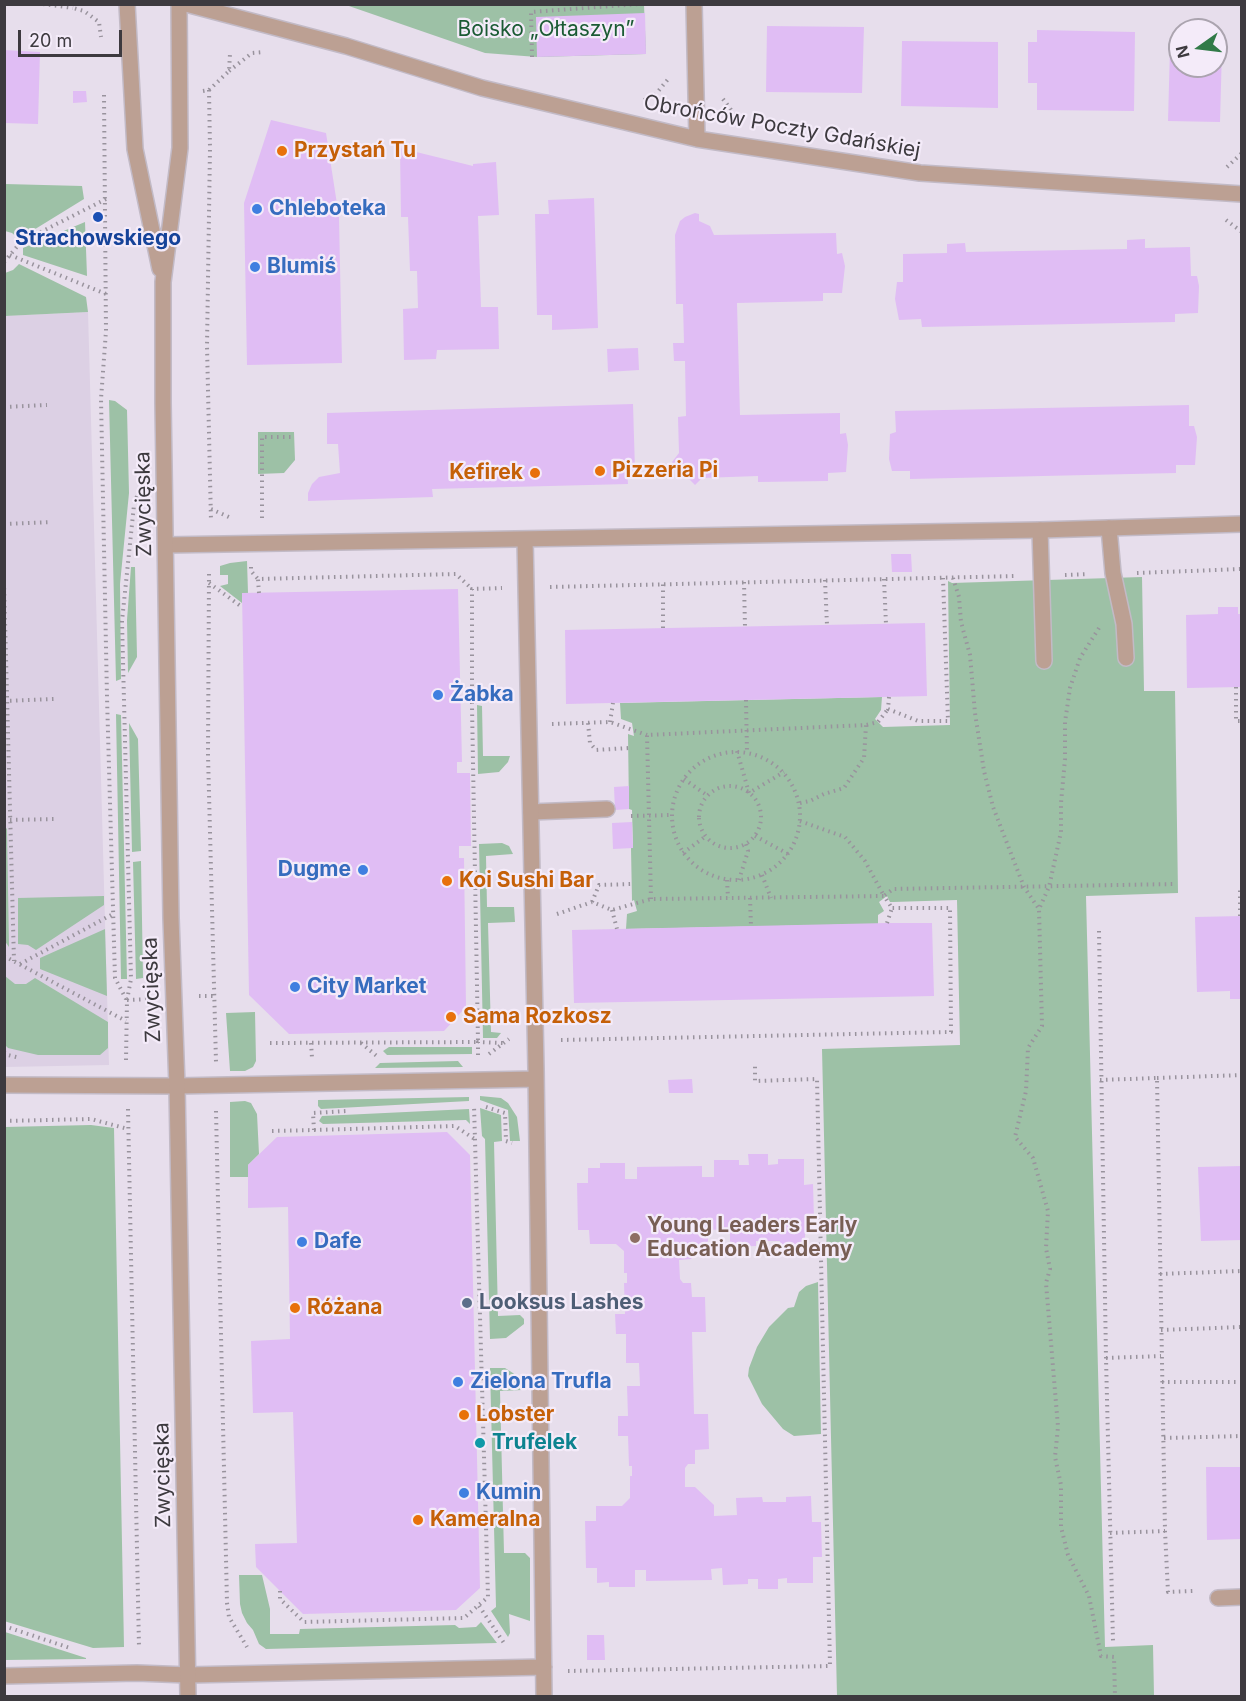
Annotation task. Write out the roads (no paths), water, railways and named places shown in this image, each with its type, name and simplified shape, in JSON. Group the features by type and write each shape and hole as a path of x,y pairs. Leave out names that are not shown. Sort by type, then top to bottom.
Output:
{"street":[{"name":"Zwycięska","path":"127,4 135,149 163,282"},
{"name":"Zwycięska","path":"179,4 180,148 163,282 162,391 188,1696"},
{"name":"Obrońców Poczty Gdańskiej","path":"186,4 346,46 482,88 697,138 920,173 1242,194"},
{"path":"694,4 697,138"},
{"path":"166,545 1040,530 1242,524"},
{"path":"1109,528 1113,573 1125,624 1126,658"},
{"path":"1040,530 1044,661"},
{"path":"525,539 536,1079 544,1696"},
{"path":"531,812 607,809"},
{"path":"4,1085 177,1086 536,1079"},
{"path":"1218,1598 1242,1597"},
{"path":"4,1676 137,1673 188,1675 544,1667"}],"place":[{"name":"Przystań Tu","path":"282,151"},
{"name":"Chleboteka","path":"257,209"},
{"name":"Strachowskiego","path":"98,217"},
{"name":"Blumiś","path":"255,267"},
{"name":"Pizzeria Pi","path":"600,471"},
{"name":"Kefirek","path":"535,473"},
{"name":"Żabka","path":"438,695"},
{"name":"Dugme","path":"363,870"},
{"name":"Koi Sushi Bar","path":"447,881"},
{"name":"City Market","path":"295,987"},
{"name":"Sama Rozkosz","path":"451,1017"},
{"name":"Young Leaders Early Education Academy","path":"635,1238"},
{"name":"Dafe","path":"302,1242"},
{"name":"Looksus Lashes","path":"467,1303"},
{"name":"Różana","path":"295,1308"},
{"name":"Zielona Trufla","path":"458,1382"},
{"name":"Lobster","path":"464,1415"},
{"name":"Trufelek","path":"480,1443"},
{"name":"Kumin","path":"464,1493"},
{"name":"Kameralna","path":"418,1520"}],"park label":[{"name":"Boisko „Ołtaszyn”","path":"546,30"}]}
